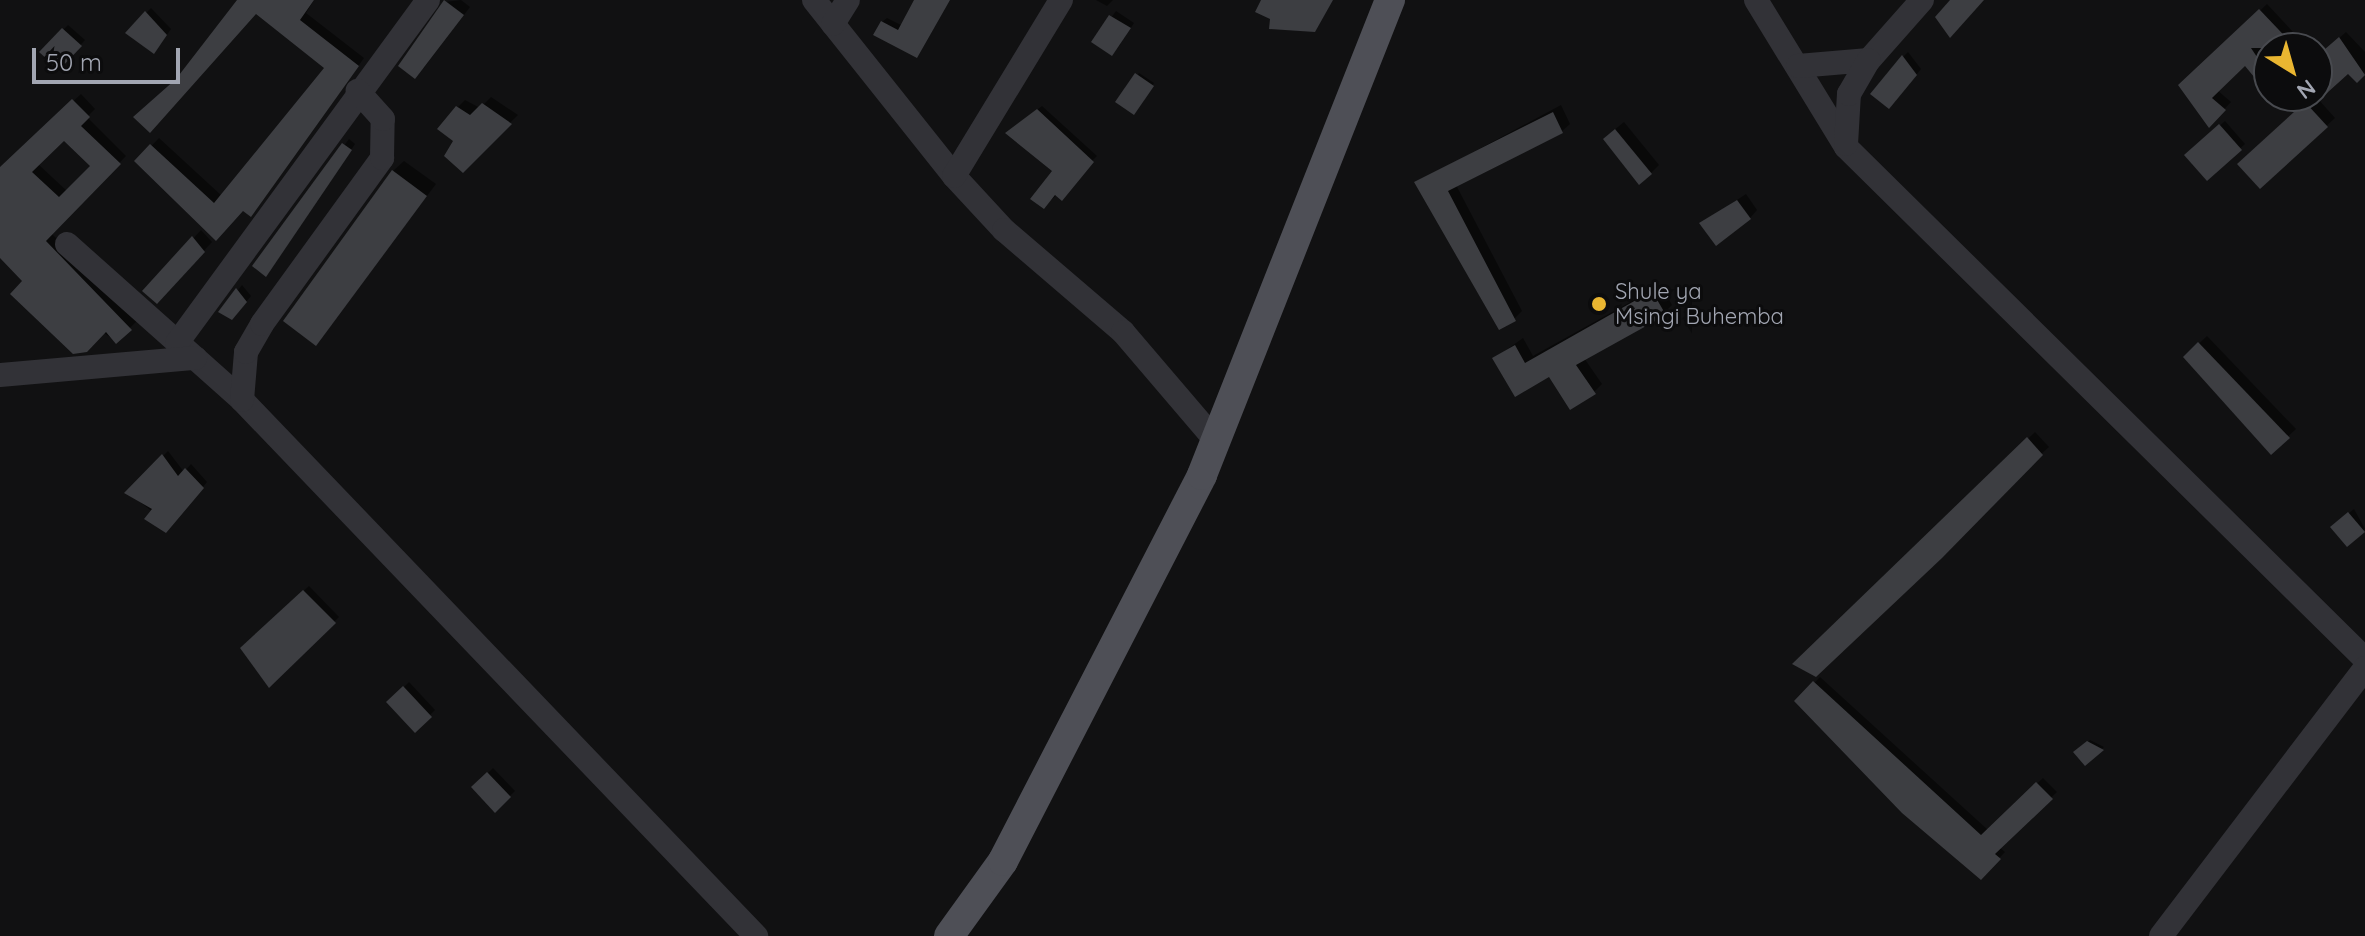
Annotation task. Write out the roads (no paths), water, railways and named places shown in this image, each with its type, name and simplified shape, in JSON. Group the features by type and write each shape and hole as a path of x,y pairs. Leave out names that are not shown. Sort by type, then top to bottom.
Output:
{"main road":[{"path":"949,936 1003,861 1216,441 1390,0"}],"street":[{"path":"0,375 186,351 358,91 428,0"},
{"path":"814,0 954,176 1004,230 1123,332 1216,441"},
{"path":"833,24 848,0"},
{"path":"954,176 1061,0"},
{"path":"1756,0 1846,147 2365,659"},
{"path":"1846,147 1849,94 1869,60 1922,0"},
{"path":"1798,66 1869,60"},
{"path":"242,400 246,352 262,324 382,158 383,119 358,91"},
{"path":"67,244 242,400 756,936"},
{"path":"2161,936 2365,668"}],"place":[{"name":"Shule ya Msingi Buhemba","path":"1599,304"}]}
